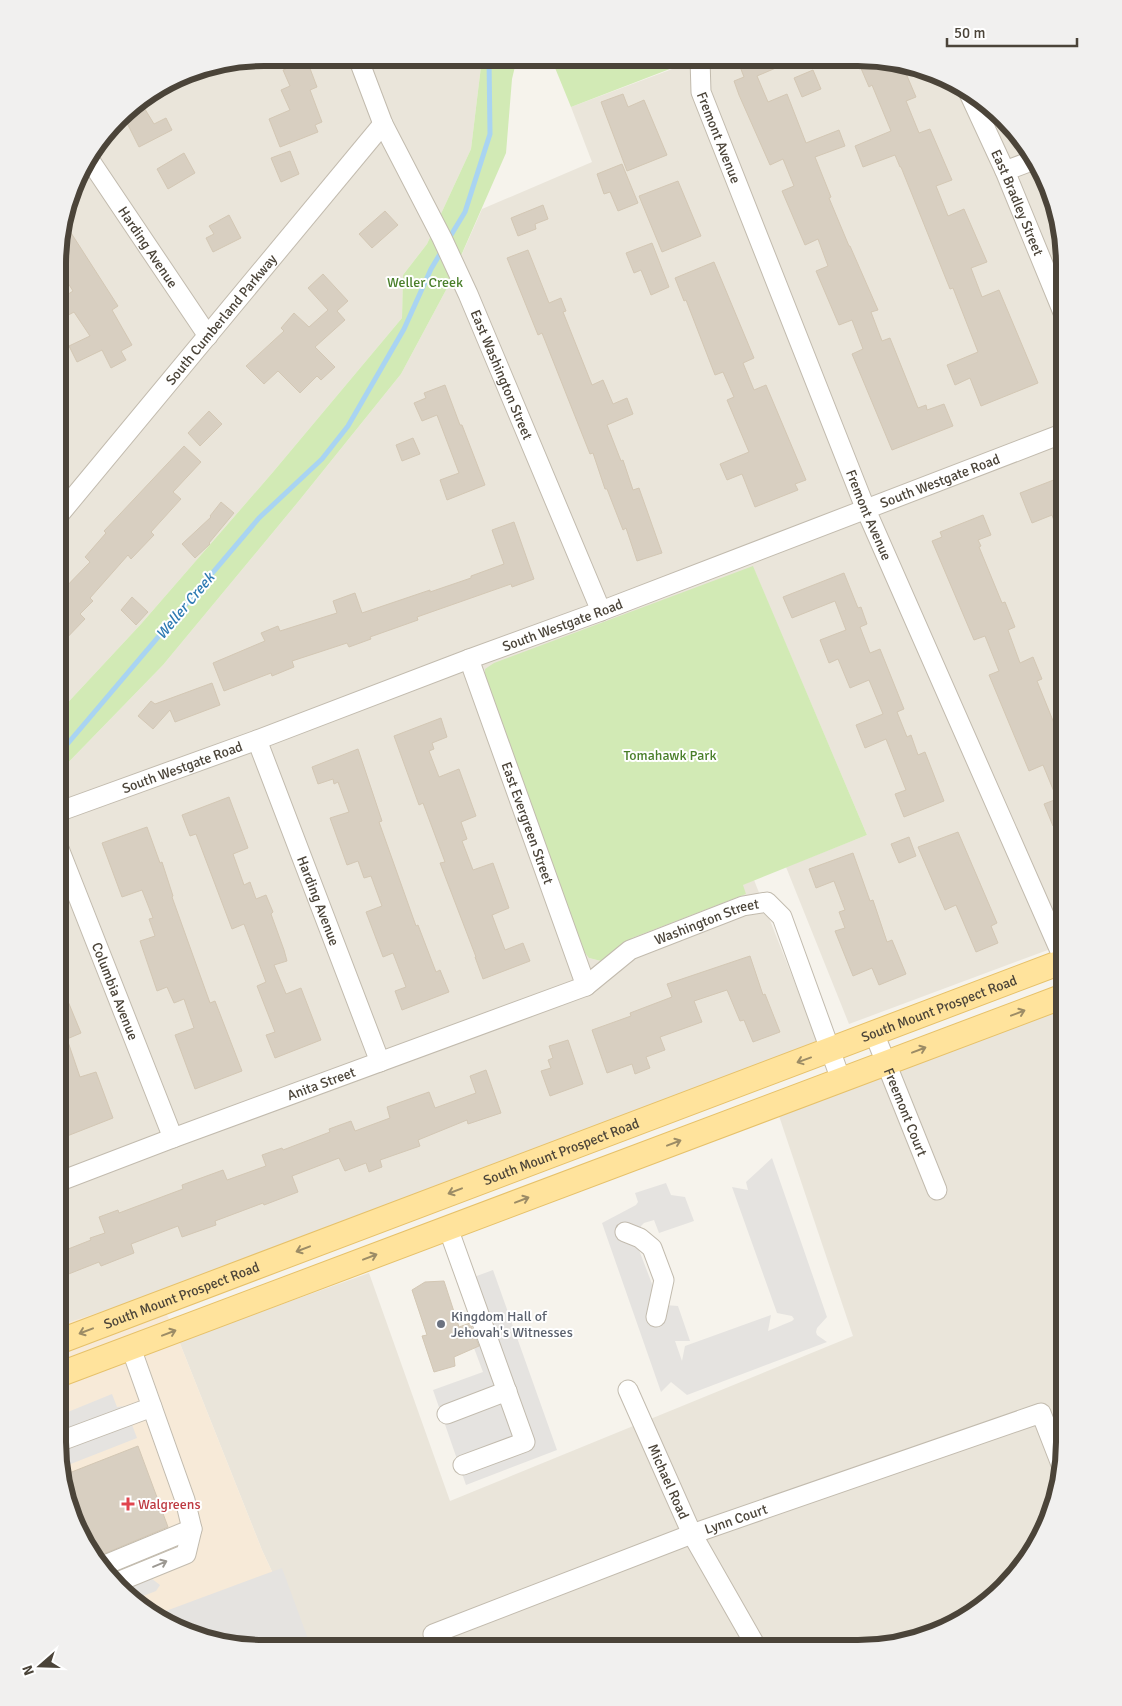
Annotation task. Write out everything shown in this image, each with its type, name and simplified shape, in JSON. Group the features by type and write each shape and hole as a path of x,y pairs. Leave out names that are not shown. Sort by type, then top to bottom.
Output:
{"main road":[{"name":"South Mount Prospect Road","path":"66,1339 1056,964"},
{"path":"66,1372 1056,999"}],"street":[{"name":"East Washington Street","path":"361,66 383,124 442,238 468,294 601,611"},
{"name":"Fremont Avenue","path":"700,66 700,92 866,510 1056,943"},
{"name":"East Bradley Street","path":"974,104 1005,171 1056,295"},
{"name":"South Cumberland Parkway","path":"66,507 383,124"},
{"path":"1005,171 1027,162"},
{"name":"Harding Avenue","path":"93,165 208,336"},
{"name":"South Westgate Road","path":"66,809 257,740 601,611 1056,436"},
{"name":"East Evergreen Street","path":"469,659 586,986"},
{"name":"Harding Avenue","path":"257,740 380,1062"},
{"name":"Columbia Avenue","path":"66,866 172,1138"},
{"name":"Washington Street","path":"586,986 630,950 743,906 768,902 782,917 841,1080"},
{"name":"Anita Street","path":"66,1179 586,986"},
{"name":"Freemont Court","path":"874,1033 938,1190"},
{"path":"448,1228 525,1442 463,1464"},
{"path":"625,1232 640,1238 652,1248 664,1280 656,1317"},
{"path":"122,1580 186,1554 192,1529 185,1500 131,1348"},
{"name":"Michael Road","path":"628,1390 692,1534 752,1640"},
{"path":"446,1414 507,1391"},
{"path":"66,1439 152,1406"},
{"name":"Lynn Court","path":"433,1634 692,1534 1041,1413 1055,1450"},
{"path":"108,1564 192,1529"}],"shaded area":[{"path":"264,66 481,66 471,149 427,244 403,275 402,318 273,472 141,624 66,704 66,264 68,238 73,213 81,188 93,165 115,134 144,107 188,81 213,73 238,68"},
{"path":"676,66 858,66 896,70 934,81 968,100 998,124 1022,154 1041,188 1052,226 1056,264 1056,947 849,1024 786,867 867,835 753,567 589,958 601,961 632,938 745,894 742,885 754,880 819,1044 137,1301 66,1323 66,765 163,665 401,374 446,290 482,209 592,162 571,107 675,68"},
{"path":"1056,1010 1056,1442 1054,1468 1041,1518 1029,1541 1007,1572 988,1591 957,1613 934,1625 884,1638 858,1640 304,1640 262,1550 179,1341 369,1273 450,1501 853,1336 778,1113"},
{"path":"772,1158 827,1317 817,1328 816,1332 817,1335 827,1342 687,1395 671,1382 661,1392 602,1223 636,1205 638,1202 635,1193 666,1183 671,1195 685,1197 694,1221 659,1233 654,1220 644,1223 641,1226 639,1250 654,1289 665,1305 678,1306 690,1341 675,1341 682,1361 685,1346 771,1315 768,1331 794,1319 792,1316 777,1313 732,1187 748,1190 746,1182"},
{"path":"493,1270 557,1450 466,1485 433,1390 483,1372 474,1348 496,1338 474,1277"},
{"path":"157,1293 179,1341 262,1550 304,1640 238,1638 188,1625 144,1599 124,1582 107,1562 81,1518 70,1480 66,1442 66,1323"},
{"path":"112,1394 117,1407 125,1406 137,1438 68,1465 66,1413"},
{"path":"282,1568 308,1640 264,1640 226,1636 188,1625 163,1612"},
{"path":"143,1572 160,1585 156,1591 141,1597 122,1580"}],"green space":[{"name":"Weller Creek","path":"481,66 515,66 512,79 506,153 446,290 401,374 163,665 66,765 66,704 141,624 273,472 402,318 403,275 427,244 471,149"},
{"path":"554,66 676,66 675,67 571,107"},
{"name":"Tomahawk Park","path":"753,566 867,835 743,885 746,894 632,938 611,957 601,961 589,958 582,949 485,684 485,669 494,663"}],"building":[{"path":"285,66 309,66 317,87 310,90 322,122 315,125 318,132 280,147 269,119 290,110 281,90 290,86 283,70 286,69"},
{"path":"740,66 781,66 757,76 768,102 787,94 806,143 839,130 845,146 815,157 831,197 829,198 878,310 871,312 882,341 890,338 918,408 926,405 927,410 944,404 953,426 892,450 852,354 863,349 852,320 839,325 816,271 828,266 818,239 805,245 782,191 794,186 783,159 770,165 739,95 734,81 744,77"},
{"path":"860,66 905,72 916,97 906,101 919,133 930,129 952,180 936,186 948,216 964,209 987,262 971,268 982,297 999,290 1038,383 981,406 970,378 955,385 947,365 978,352 953,288 950,289 895,155 863,167 855,146 891,131 872,85 869,87"},
{"path":"813,70 821,89 802,97 794,78"},
{"path":"623,94 628,107 644,100 667,155 627,171 601,102"},
{"path":"144,107 154,124 166,118 172,130 139,147 126,122"},
{"path":"290,151 299,174 281,182 271,158"},
{"path":"184,153 195,173 168,189 157,169"},
{"path":"622,164 638,203 618,211 610,192 604,194 597,174"},
{"path":"678,181 701,236 662,252 639,196"},
{"path":"543,205 548,219 535,224 536,229 518,236 511,218"},
{"path":"385,211 398,225 372,248 359,234"},
{"path":"229,215 241,238 213,252 206,238 214,234 209,226"},
{"path":"69,230 118,306 112,310 132,345 121,351 126,360 111,368 102,350 77,362 69,346 90,336 74,312 66,316 66,296 73,291 66,280"},
{"path":"652,243 669,287 651,295 641,270 634,273 626,253"},
{"path":"528,250 549,303 561,298 566,311 563,312 592,385 603,380 613,404 627,398 633,414 607,425 621,461 623,460 633,490 639,488 662,553 637,561 626,528 623,530 607,489 605,489 593,453 590,454 542,333 538,335 507,258"},
{"path":"714,262 754,358 743,363 754,390 766,385 806,480 795,484 798,490 755,507 742,474 727,480 720,464 749,452 727,400 734,397 723,372 715,375 686,300 684,301 675,278"},
{"path":"323,274 348,301 337,311 345,320 315,347 335,367 321,380 317,376 300,393 278,371 264,384 246,366 284,331 281,328 294,313 309,327 328,310 308,288"},
{"path":"445,385 485,485 447,500 440,480 459,473 437,415 422,421 414,403 426,398 424,393"},
{"path":"209,411 222,424 200,446 188,433"},
{"path":"413,438 420,454 402,461 396,445"},
{"path":"184,446 201,462 173,492 181,499 151,532 154,535 131,559 128,555 90,598 93,601 80,614 85,619 66,639 66,587 90,562 85,557 106,533 104,531"},
{"path":"1056,479 1056,526 1052,515 1032,523 1020,493"},
{"path":"221,502 234,513 210,544 195,558 182,544 211,517"},
{"path":"983,515 991,535 978,540 981,546 979,547 1002,603 1005,602 1015,627 1008,630 1020,663 1033,657 1042,679 1037,681 1056,728 1056,797 1043,765 1029,771 989,675 999,671 985,636 974,640 932,541 942,537 940,532"},
{"path":"514,522 534,579 512,587 511,584 417,617 418,620 370,637 371,639 349,647 347,643 292,661 294,667 272,676 271,673 224,691 213,663 265,641 261,633 278,626 280,631 337,613 333,601 355,593 362,613 471,578 471,576 504,564 492,530"},
{"path":"844,573 858,608 861,607 867,624 860,627 870,653 880,649 904,709 897,712 907,737 911,735 918,755 925,752 944,801 904,817 895,794 906,790 886,739 865,748 856,725 883,714 869,680 850,688 838,659 829,663 820,640 846,630 835,601 792,618 783,597"},
{"path":"132,597 148,612 136,625 121,610"},
{"path":"212,683 220,705 175,722 170,710 153,729 138,716 151,701 155,704"},
{"path":"441,718 447,737 432,743 434,749 429,751 439,777 459,769 476,816 461,822 467,839 462,841 473,870 493,863 509,908 492,915 505,950 523,943 530,961 483,979 440,863 445,862 423,803 419,805 394,736"},
{"path":"358,749 382,821 379,822 416,926 418,925 436,972 440,970 449,992 402,1010 395,991 406,987 393,953 383,957 366,912 382,906 371,876 364,878 358,861 347,865 330,818 349,812 338,782 334,784 333,779 318,784 312,767"},
{"path":"229,797 248,848 233,854 244,885 250,882 256,899 266,895 273,912 271,914 287,961 274,965 286,994 301,988 321,1040 275,1058 266,1035 275,1032 257,986 266,982 244,924 232,929 196,834 190,836 182,815"},
{"path":"1056,799 1056,825 1053,826 1044,804"},
{"path":"147,827 160,863 162,862 172,897 210,1003 215,1001 242,1071 195,1089 175,1035 194,1028 184,999 174,1003 167,987 157,991 140,941 155,936 149,919 153,918 142,890 122,897 102,843"},
{"path":"958,832 997,923 991,926 998,943 976,952 956,905 945,910 918,847"},
{"path":"909,837 916,856 899,863 891,844"},
{"path":"853,853 870,901 873,900 887,942 892,940 906,974 879,985 872,968 853,976 835,931 845,928 839,912 845,910 834,881 816,888 809,869"},
{"path":"750,956 763,995 765,994 780,1032 753,1042 744,1020 740,1021 727,990 694,1001 702,1022 660,1037 665,1050 646,1057 650,1068 635,1074 632,1064 607,1073 592,1030 631,1016 630,1013 672,997 667,984"},
{"path":"66,996 81,1033 67,1039 80,1077 96,1072 113,1118 66,1136"},
{"path":"568,1040 583,1084 550,1096 541,1071 551,1068 548,1060 553,1058 549,1046"},
{"path":"486,1070 501,1113 468,1124 467,1120 418,1140 420,1146 380,1160 382,1167 369,1172 366,1163 345,1171 339,1158 292,1176 298,1192 215,1221 216,1225 182,1237 178,1226 131,1244 134,1253 101,1266 99,1262 66,1275 66,1250 105,1233 99,1217 118,1210 119,1213 183,1189 182,1185 223,1170 227,1180 266,1166 262,1155 282,1148 283,1150 330,1132 329,1129 351,1121 355,1131 390,1118 387,1107 429,1092 435,1108 476,1093 470,1076"},
{"name":"Kingdom Hall of Jehovah's Witnesses","path":"444,1281 459,1327 470,1323 479,1346 454,1357 455,1366 434,1372 422,1336 427,1335 412,1290 425,1282"},
{"name":"Walgreens","path":"138,1446 168,1527 102,1555 81,1518 69,1473"}],"waterway":[{"name":"Weller Creek","path":"448,240 465,212 490,134 489,66"},
{"name":"Weller Creek","path":"66,746 259,518 322,459 348,426 404,329 431,269 443,249"}],"place":[{"name":"Kingdom Hall of Jehovah's Witnesses","path":"441,1324"},
{"name":"Walgreens","path":"128,1504"}]}
